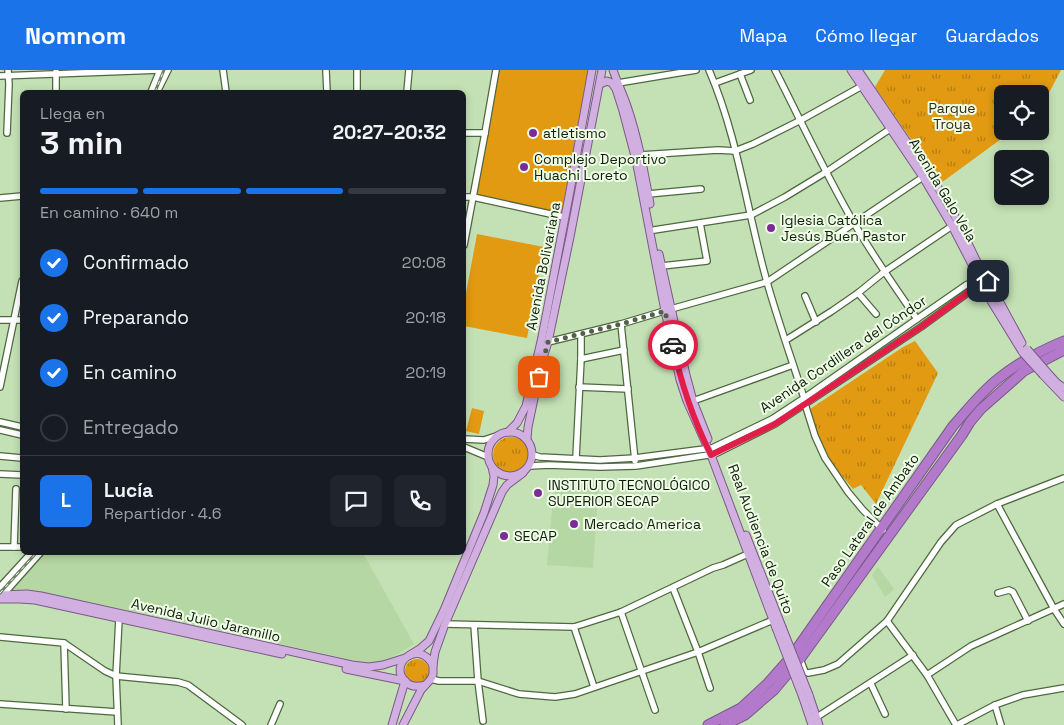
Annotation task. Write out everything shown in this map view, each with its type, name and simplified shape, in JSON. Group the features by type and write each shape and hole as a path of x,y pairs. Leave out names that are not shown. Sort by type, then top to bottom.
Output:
{"highway":[{"name":"Paso Lateral de Ambato","path":"708,725 741,708 768,683 791,657 954,426 975,401 999,378 1018,364 1064,341"},
{"name":"Paso Lateral de Ambato","path":"725,725 745,715 774,690 800,660 957,443 970,422 1024,371 1064,350"}],"main road":[{"name":"Avenida Bolivariana","path":"508,432 517,422 526,406 542,337 592,70"},
{"name":"Avenida Bolivariana","path":"533,455 532,446 527,438 528,427 570,237 602,70"},
{"name":"Real Audiencia de Quito","path":"613,70 636,160 668,310 693,401 806,697 813,721 819,725"},
{"name":"Avenida Galo Vela","path":"851,70 955,224 977,262 984,280 1025,351 1044,373 1057,383 1063,393"},
{"name":"Avenida Galo Vela","path":"858,70 949,204 955,224"},
{"path":"600,84 607,81 616,84"},
{"name":"Real Audiencia de Quito","path":"616,84 627,104 640,155 662,266 680,380 687,402 711,451"},
{"path":"425,685 414,686 404,681 400,667 408,656 429,641 444,610 484,513 494,485 492,467 488,458 489,446 496,436 502,433 515,432 527,438"},
{"path":"403,725 425,685 431,679 435,652 445,624 502,492 507,485 530,466 533,455"},
{"path":"492,467 506,476 522,473"},
{"name":"Real Audiencia de Quito","path":"750,553 773,620 779,627"},
{"name":"Avenida Julio Jaramillo","path":"1,595 27,594 41,596 352,665 383,666 408,656"},
{"name":"Avenida Julio Jaramillo","path":"1,595 35,600 404,681"},
{"path":"408,656 421,654 430,660 433,665"},
{"path":"392,725 404,681"}],"street":[{"path":"0,76 8,72 160,70 152,90"},
{"path":"158,90 168,70"},
{"path":"224,70 226,90"},
{"path":"326,70 327,90"},
{"path":"357,70 357,90"},
{"path":"407,90 410,70"},
{"path":"466,234 496,70"},
{"path":"616,84 696,70"},
{"path":"709,70 715,83 735,150 767,282 815,436 825,458 848,492 880,529 891,535"},
{"path":"715,83 751,70"},
{"path":"775,70 854,223 884,272 917,318"},
{"path":"7,133 8,72"},
{"path":"56,72 56,90"},
{"path":"740,74 750,100"},
{"path":"640,155 735,150 753,144 801,120 862,86"},
{"path":"654,230 751,215 826,172 890,129"},
{"path":"466,133 485,133"},
{"path":"548,342 621,324 767,282 923,177"},
{"path":"648,194 701,189"},
{"path":"0,198 20,196"},
{"path":"466,197 564,217"},
{"path":"662,266 707,261 700,223"},
{"path":"786,340 816,322 858,293 884,272 955,224"},
{"name":"Avenida Cordillera del Cóndor","path":"533,455 600,460 676,456 711,451 775,424 917,318 966,286 984,280"},
{"name":"Avenida Cordillera del Cóndor","path":"804,401 921,327 984,280"},
{"path":"0,387 20,290"},
{"path":"858,293 876,314"},
{"path":"805,296 816,322"},
{"path":"0,320 20,320"},
{"path":"621,324 636,466"},
{"path":"576,458 581,334"},
{"path":"581,359 624,350"},
{"path":"693,401 793,364"},
{"path":"579,387 628,389"},
{"path":"0,422 20,427"},
{"path":"0,430 20,435"},
{"path":"466,439 484,440 496,436"},
{"path":"466,448 488,458"},
{"path":"0,456 20,458"},
{"name":"Avenida Cordillera del Cóndor","path":"530,466 636,466 676,456"},
{"path":"0,474 20,475"},
{"path":"800,660 805,672 808,674 838,664 887,621 956,525 997,504 1064,478"},
{"path":"14,547 16,489"},
{"path":"997,504 1064,624"},
{"path":"0,547 20,547"},
{"path":"445,624 574,628 621,612 713,568 750,553"},
{"path":"1,595 30,555"},
{"path":"1,595 38,555"},
{"path":"673,588 710,688"},
{"path":"998,593 1009,590 1013,592 1028,621"},
{"path":"927,675 971,646 1064,604"},
{"path":"621,612 655,710"},
{"path":"118,725 116,676 119,619"},
{"path":"431,679 439,681 478,681 519,694 555,696 575,694 698,652 773,620"},
{"path":"887,621 927,675 957,725 995,705 1023,695 1064,688"},
{"path":"474,624 483,721"},
{"path":"574,628 594,687"},
{"path":"0,637 64,643 105,671 116,676 178,682 188,685 242,725"},
{"path":"64,643 66,709"},
{"path":"813,721 913,656"},
{"path":"871,684 885,714"},
{"path":"0,704 117,712"},
{"path":"272,725 280,704"},
{"path":"995,705 1001,725"}],"shaded area":[{"name":"Mercado America","path":"555,479 599,484 593,568 547,565"},
{"path":"42,555 364,555 414,644 382,661 369,663 77,599 76,604 9,594"},
{"path":"878,567 894,589 885,597 872,575"}],"green space":[{"name":"Complejo Deportivo Huachi Loreto","path":"496,70 588,70 561,217 472,197"},
{"name":"Parque Troya","path":"885,70 1061,70 1049,93 1049,85 994,85 994,140 1000,140 941,183 875,87"},
{"path":"477,234 544,247 527,338 466,326 466,293"},
{"path":"915,341 938,373 876,504 861,485 853,489 823,453 810,409"},
{"path":"472,408 484,411 479,434 466,431"},
{"path":"511,437 518,438 524,442 528,448 528,462 524,468 518,472 511,473 504,472 498,468 494,462 493,455 494,448 498,442 504,438"},
{"path":"417,659 426,662 429,671 426,680 417,683 408,680 405,671 408,662"}],"railway":[{"path":"156,90 164,70"},
{"path":"0,593 34,555"}],"way so far":[{"path":"539,377 548,342 665,311 673,345"}],"place":[{"name":"atletismo","path":"533,133"},
{"name":"Complejo Deportivo Huachi Loreto","path":"524,167"},
{"name":"Iglesia Católica Jesús Buen Pastor","path":"771,228"},
{"name":"INSTITUTO TECNOLÓGICO SUPERIOR SECAP","path":"538,493"},
{"name":"Mercado America","path":"574,524"},
{"name":"SECAP","path":"504,536"}],"route":[{"path":"673,345 680,380 687,402 711,455 775,424 988,281"}]}
